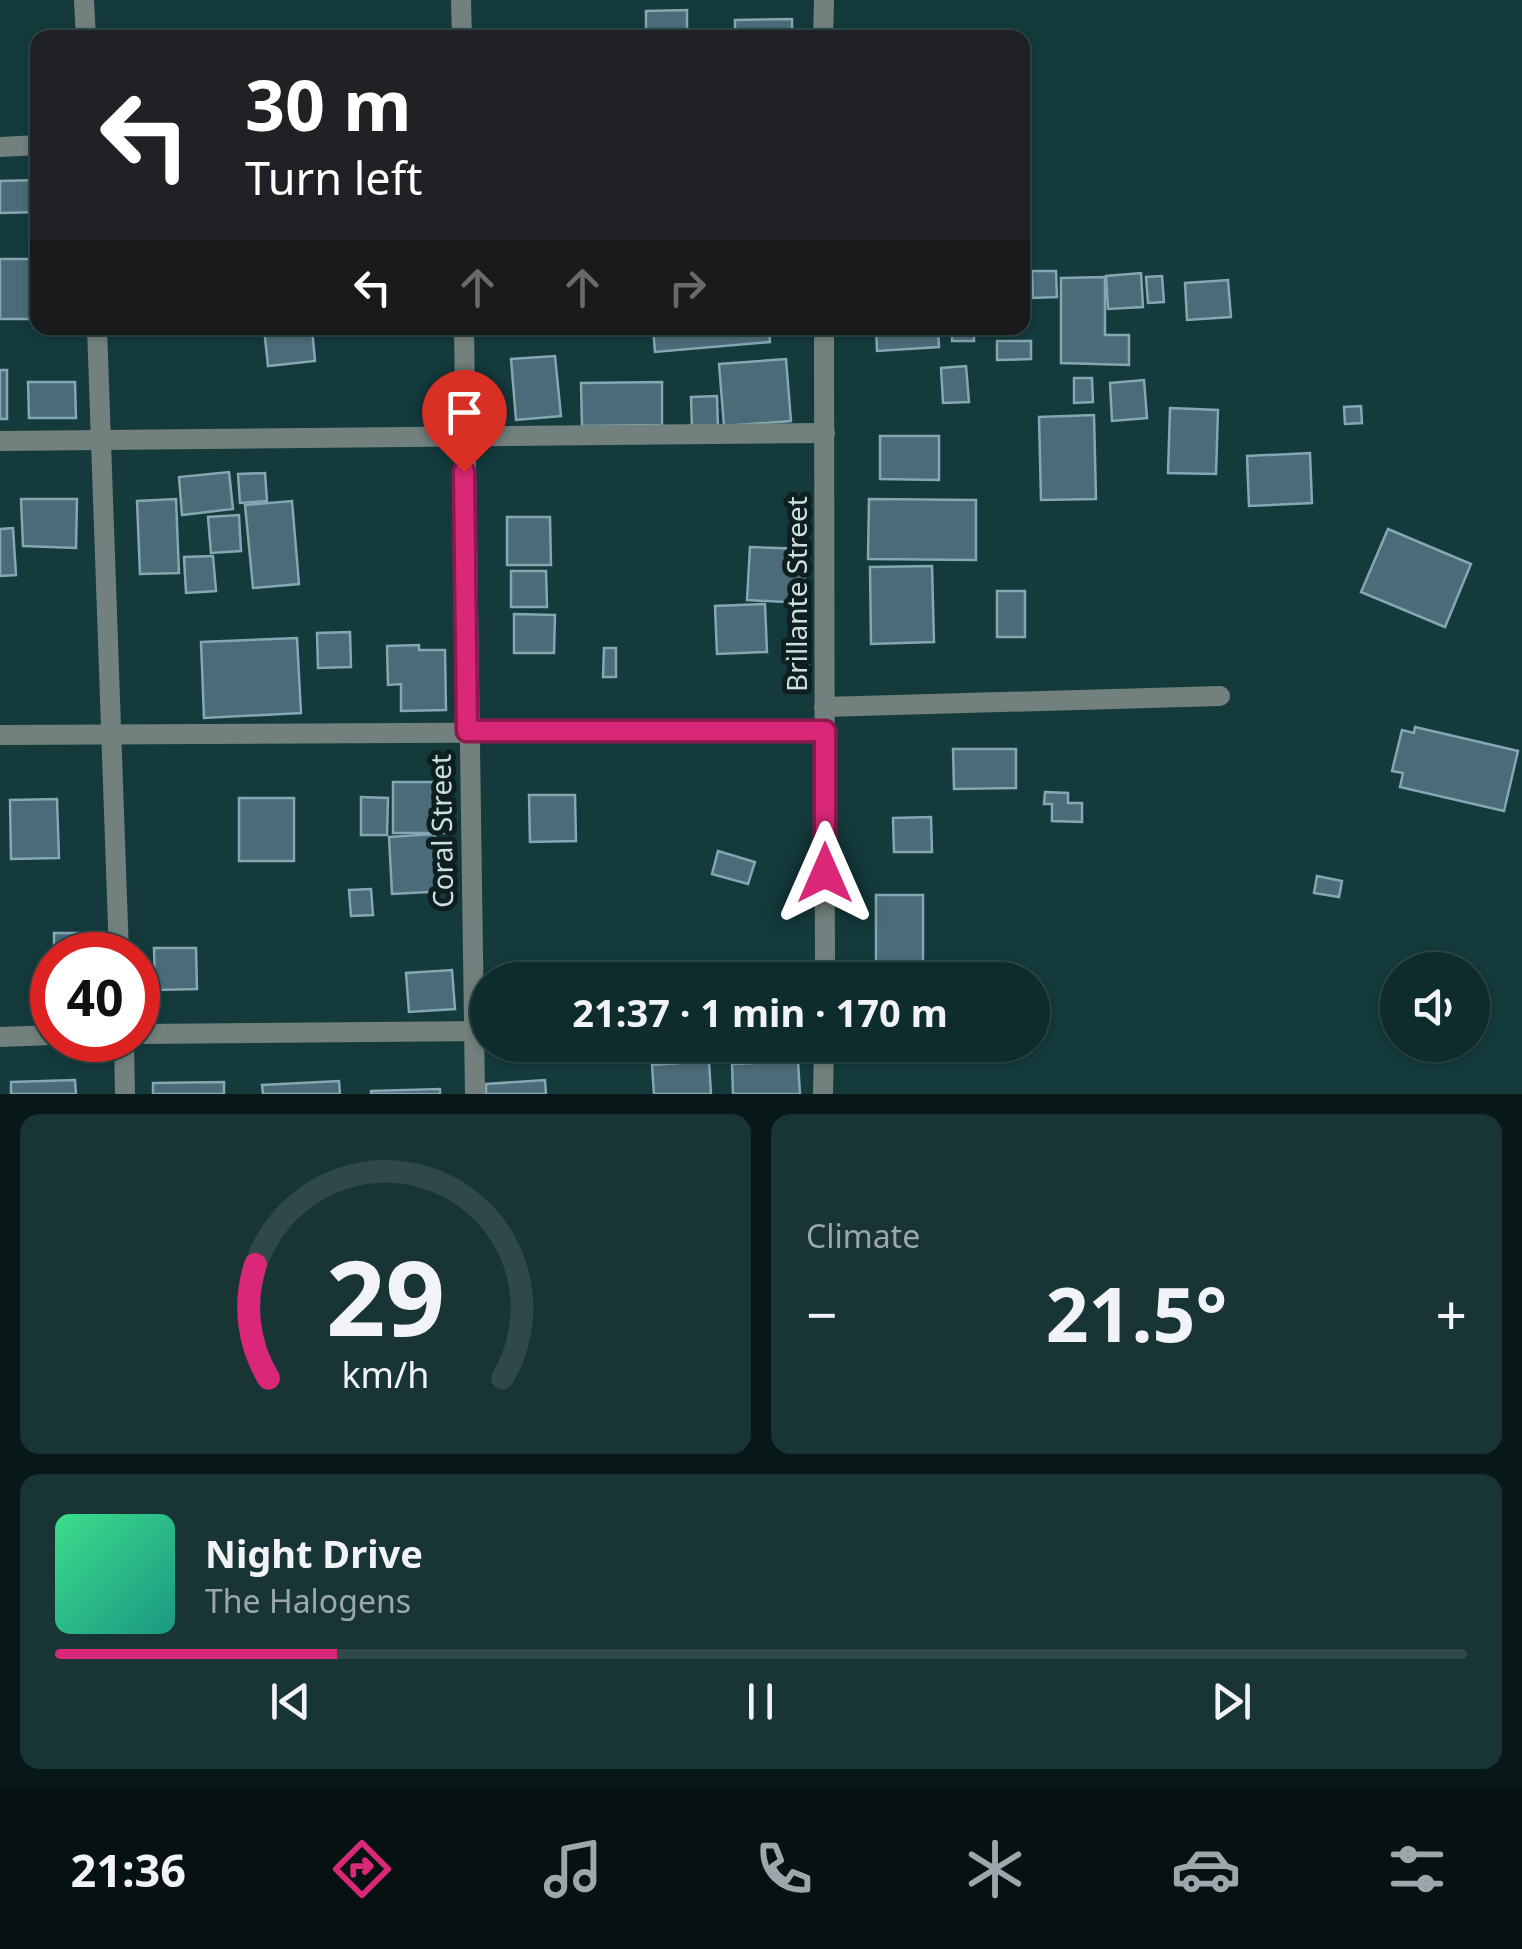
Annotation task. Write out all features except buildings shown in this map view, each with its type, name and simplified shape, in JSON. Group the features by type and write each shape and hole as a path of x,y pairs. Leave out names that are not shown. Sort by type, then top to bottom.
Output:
{"street":[{"path":"84,0 86,30"},
{"path":"461,0 462,30"},
{"path":"824,0 824,30"},
{"path":"0,147 30,145"},
{"path":"96,335 118,932"},
{"name":"Coral Street","path":"464,335 467,731 477,962"},
{"name":"Brillante Street","path":"824,335 825,962"},
{"path":"0,441 825,433"},
{"path":"824,707 1220,696"},
{"path":"0,734 825,731"},
{"path":"160,1034 470,1031"},
{"path":"0,1037 30,1036"},
{"path":"124,1062 125,1094"},
{"name":"Coral Street","path":"475,1094 478,1062"},
{"path":"823,1094 824,1062"}],"route":[{"path":"464,472 467,731 825,731 825,873"}]}
